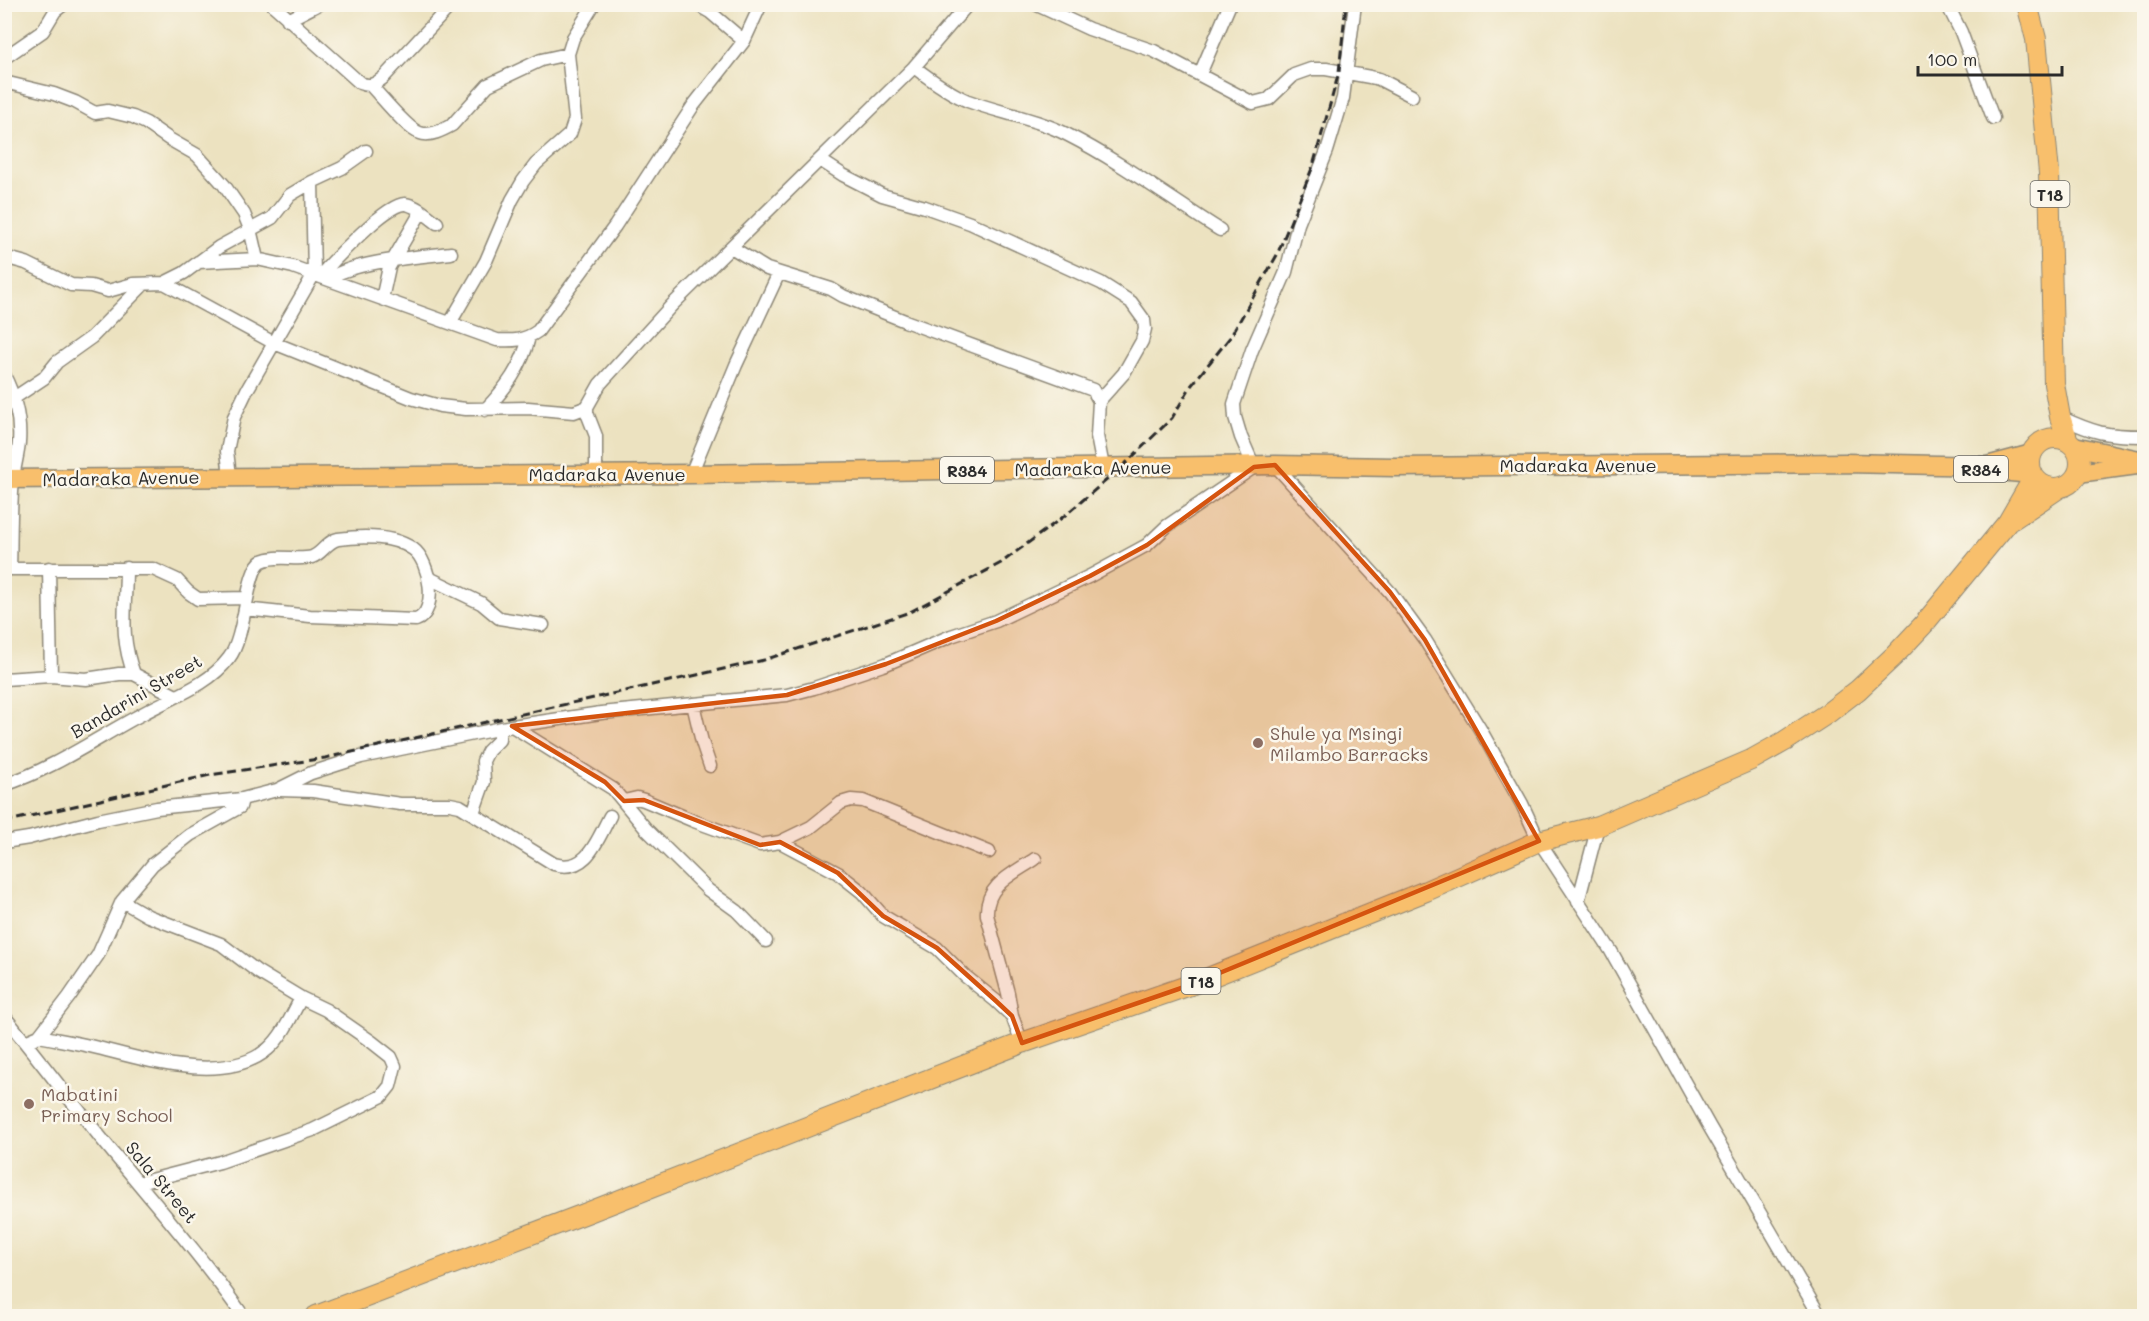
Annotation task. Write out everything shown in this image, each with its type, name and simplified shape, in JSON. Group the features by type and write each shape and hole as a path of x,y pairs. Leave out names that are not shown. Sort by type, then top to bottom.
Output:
{"highway":[{"name":"T18","path":"2008,522 2073,480 2078,473 2080,459 2060,417 2054,384 2049,172 2039,58 2027,4"},
{"name":"T18","path":"2032,452 2048,420 2054,384"},
{"path":"2058,488 2049,488 2033,475 2030,461 2032,452 2045,440 2061,438 2071,443"},
{"name":"T18","path":"316,1317 1022,1043 1193,984 1426,891 1539,841 1598,826 1751,760 1828,713 1858,690 1894,656 1924,624 2008,522 2033,475"}],"main road":[{"path":"2071,443 2144,464"},
{"name":"R384","path":"1929,464 1987,466 2032,452"},
{"name":"Madaraka Avenue","path":"9,479 691,474 1275,465 1395,467 1929,464"},
{"name":"R384","path":"1929,464 2033,475"},
{"path":"2078,473 2144,464"}],"street":[{"path":"4,58 43,30 55,11 64,4"},
{"path":"272,4 360,83 371,86 414,130 427,134 444,130 452,125 488,85 541,60 568,54"},
{"path":"288,20 319,4"},
{"path":"371,86 382,78 452,4"},
{"path":"450,323 486,261 512,200 523,182 536,164 570,134 575,119 568,54 573,38 594,4"},
{"path":"696,4 710,12 744,41"},
{"path":"198,262 257,259 321,277 497,340 515,341 530,337 538,331 615,226 693,106 744,41 761,4"},
{"path":"596,474 596,436 587,407 600,384 731,247 914,67 968,4"},
{"path":"1035,4 1089,28 1154,51 1253,103 1269,99 1301,71 1311,69 1326,69 1379,80 1412,96"},
{"path":"1200,74 1230,4"},
{"path":"4,843 157,808 243,799 277,790 311,773 361,757 512,726 601,712 786,694 814,688 886,664 951,636 996,621 1090,576 1147,545 1167,526 1254,466 1241,437 1234,404 1252,350 1286,272 1298,224 1327,151 1343,98 1355,4"},
{"path":"1947,4 1961,32 1993,118"},
{"path":"914,67 934,82 967,100 1068,135 1124,166 1143,181 1220,230"},
{"path":"4,82 54,94 92,112 115,111 146,123 169,140 197,155 231,194 250,229 257,259"},
{"path":"4,256 26,263 71,285 91,286 108,291 134,284 164,283 183,273 219,247 272,218 290,195 342,168 366,150"},
{"path":"820,160 882,195 925,207 990,232 1101,283 1131,302 1144,320 1145,329 1142,341 1124,373 1099,401"},
{"path":"312,182 321,277"},
{"path":"230,476 227,451 234,417 274,343 321,277 351,243 385,213 402,204 409,205 437,223"},
{"path":"382,298 387,273 421,212"},
{"path":"731,247 767,269 831,289 914,325 1092,390 1099,401 1097,436 1103,467"},
{"path":"321,277 394,259 451,253"},
{"path":"691,474 736,365 779,273"},
{"path":"164,283 274,343 411,398 440,406 485,410 528,408 574,412 587,407"},
{"path":"10,392 44,378 57,362 92,336 144,284"},
{"path":"485,410 513,378 523,360 530,337"},
{"path":"4,375 19,414 19,443 9,479 8,569 153,569 168,574 182,583 188,592 198,599 246,603 310,616 416,620 427,609 429,578 481,603 500,618 543,625"},
{"path":"2060,417 2090,431 2111,436 2145,436"},
{"path":"1275,465 1390,591 1425,640 1502,769 1539,841 1611,951 1820,1317"},
{"name":"Bandarini Street","path":"4,785 52,764 202,684 230,658 243,627 246,603 255,568 262,561 284,557 315,556 334,540 371,538 391,541 412,548 421,557 429,578"},
{"path":"49,568 51,676"},
{"path":"126,568 123,621 125,644 135,674"},
{"path":"4,679 51,676 87,679 135,674 176,696"},
{"path":"693,704 710,766"},
{"path":"512,726 605,782 624,801 646,829 708,890 737,911 766,940"},
{"path":"473,813 484,782 483,761 498,740 499,729"},
{"path":"277,790 312,791 400,804 460,806 554,864 565,868 584,860 610,816"},
{"path":"624,801 637,798 644,800 760,845 780,842 811,827 841,803 851,800 863,801 989,852"},
{"path":"25,1042 39,1036 98,955 122,901 153,864 190,835 240,807 243,799"},
{"path":"1578,902 1598,826"},
{"path":"780,842 850,882 883,916 937,948 964,976 1012,1016"},
{"path":"1022,1043 1012,1016 987,915 987,904 991,893 1000,882 1035,859"},
{"path":"122,901 148,916 221,944 258,972 301,999 326,1010 391,1057 394,1066 392,1081 382,1096 313,1130 220,1162 139,1183"},
{"path":"39,1036 138,1059 204,1068 239,1062 267,1050 275,1042 301,999"},
{"name":"Sala Street","path":"4,1016 221,1284 243,1317"}],"highlighted area":[{"path":"1275,465 1390,592 1425,640 1539,841 1193,984 1022,1043 1012,1016 996,1001 937,948 883,916 838,873 780,842 760,845 644,800 624,801 605,782 512,726 787,695 886,664 996,621 1090,576 1147,545 1254,467"}],"railway":[{"path":"4,822 210,775 325,758 764,660 910,612 1001,563 1063,517 1122,467 1172,418 1191,386 1231,336 1277,255 1313,166 1339,72 1346,4"}],"place":[{"name":"Shule ya Msingi Milambo Barracks","path":"1258,743"},
{"name":"Mabatini Primary School","path":"29,1104"}]}
